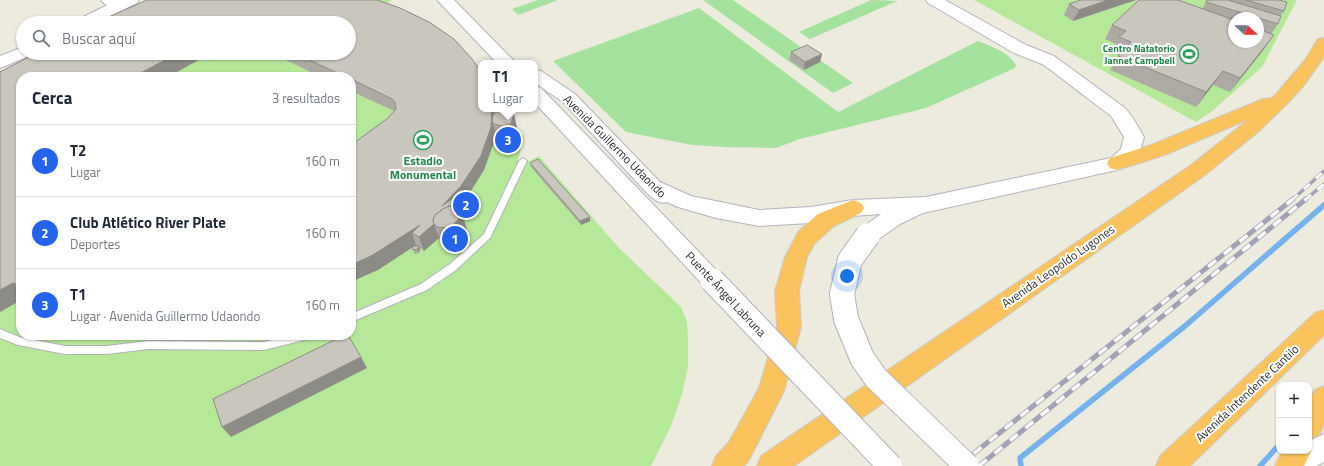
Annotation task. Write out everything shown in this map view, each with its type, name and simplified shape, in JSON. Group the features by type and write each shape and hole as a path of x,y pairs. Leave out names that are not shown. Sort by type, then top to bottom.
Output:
{"highway":[{"name":"Avenida Leopoldo Lugones","path":"771,466 1198,170 1242,136 1284,97 1305,74 1324,43"},
{"path":"1117,163 1158,150 1284,97"},
{"path":"726,466 739,451 772,391 789,327 787,291 796,258 807,237 826,220 853,208"},
{"name":"Avenida Intendente Cantilo","path":"1170,466 1324,320"},
{"path":"1312,420 1324,398"},
{"path":"1289,466 1295,454"}],"main road":[{"path":"446,0 504,60"},
{"path":"934,0 1020,49 1048,60 1118,112 1126,122 1134,137 1130,152 1117,163 926,205 892,218 868,235 850,260 842,294 846,319 862,358 876,378 967,466"},
{"path":"95,16 119,2"},
{"path":"0,63 16,55"},
{"name":"Avenida Guillermo Udaondo","path":"538,77 569,98 653,187 674,204"},
{"name":"Avenida Guillermo Udaondo","path":"538,95 564,121"},
{"name":"Puente Ángel Labruna","path":"564,121 712,280 890,466"},
{"path":"653,187 693,204 759,218 812,215 853,208 926,205"},
{"path":"1289,466 1324,447"}],"lane":[{"path":"356,316 424,287 453,267 487,236 523,161"},
{"path":"0,333 18,341 65,350 107,350 148,345 264,346 288,340"}],"green space":[{"path":"189,0 392,0 375,11 478,106 478,112 502,112 524,137 518,160 529,161 539,156 619,248 681,307 687,322 688,367 682,394 671,426 651,466 0,466 0,92 16,83 16,340 356,340 356,72 37,72 60,60 356,60 356,16 300,16"},
{"path":"538,0 558,0 518,15 512,9"},
{"path":"703,0 733,0 853,83 833,93"},
{"path":"871,0 897,1 810,39 799,32"},
{"path":"974,0 1297,0 1262,67 1211,112 1196,122"},
{"path":"699,8 838,112 978,41 1005,53 1016,65 1015,68 926,108 800,139 776,148 692,145 626,132 553,61"}],"building":[{"name":"Estadio Monumental","path":"147,0 377,0 400,8 429,22 454,39 473,60 478,68 478,112 492,112 491,127 481,156 461,186 442,206 452,199 459,202 453,207 449,206 435,215 433,220 434,224 419,237 412,233 420,225 371,256 356,263 356,141 388,118 396,109 395,102 392,99 356,81 356,72 335,72 309,60 356,60 356,16 111,16"},
{"path":"1081,0 1108,0 1079,10 1069,4"},
{"name":"Centro Natatorio Jannet Campbell","path":"1139,0 1178,0 1228,18 1228,48 1264,48 1240,78 1223,71 1206,92 1118,56 1131,42 1119,37 1126,31 1112,25"},
{"path":"1207,0 1228,0 1281,16 1278,24 1264,20 1264,12 1239,12 1206,2"},
{"path":"1246,0 1279,0 1287,2 1284,11"},
{"name":"Centro Natatorio Jannet Campbell","path":"1264,31 1274,35 1264,48"},
{"path":"807,45 822,54 805,62 791,52"},
{"path":"23,60 165,60 142,72 16,72 16,284 13,283 0,290 0,72"},
{"path":"496,112 513,112 514,114 511,124 502,126 494,124 492,121 493,115"},
{"path":"538,159 590,217 580,221 530,163"},
{"path":"449,206 459,208 463,214 453,225 447,228 437,227 433,220 435,215"},
{"path":"460,206 465,206 464,209 461,210"},
{"path":"414,246 419,246 418,249 413,250 412,248"},
{"path":"335,340 351,340 361,357 222,427 213,399"}],"waterway":[{"path":"1021,466 1020,458 1185,326 1324,205"},
{"path":"1260,466 1276,448"}],"railway":[{"path":"1292,200 1324,171"},
{"path":"1305,200 1324,184"},
{"path":"958,466 1293,199"},
{"path":"979,466 1306,199"}],"place":[{"name":"Centro Natatorio Jannet Campbell","path":"1189,54"},
{"name":"Estadio Monumental","path":"423,140"},
{"name":"T1","path":"508,140"},
{"name":"Club Atlético River Plate","path":"466,205"},
{"name":"T2","path":"455,239"}]}
